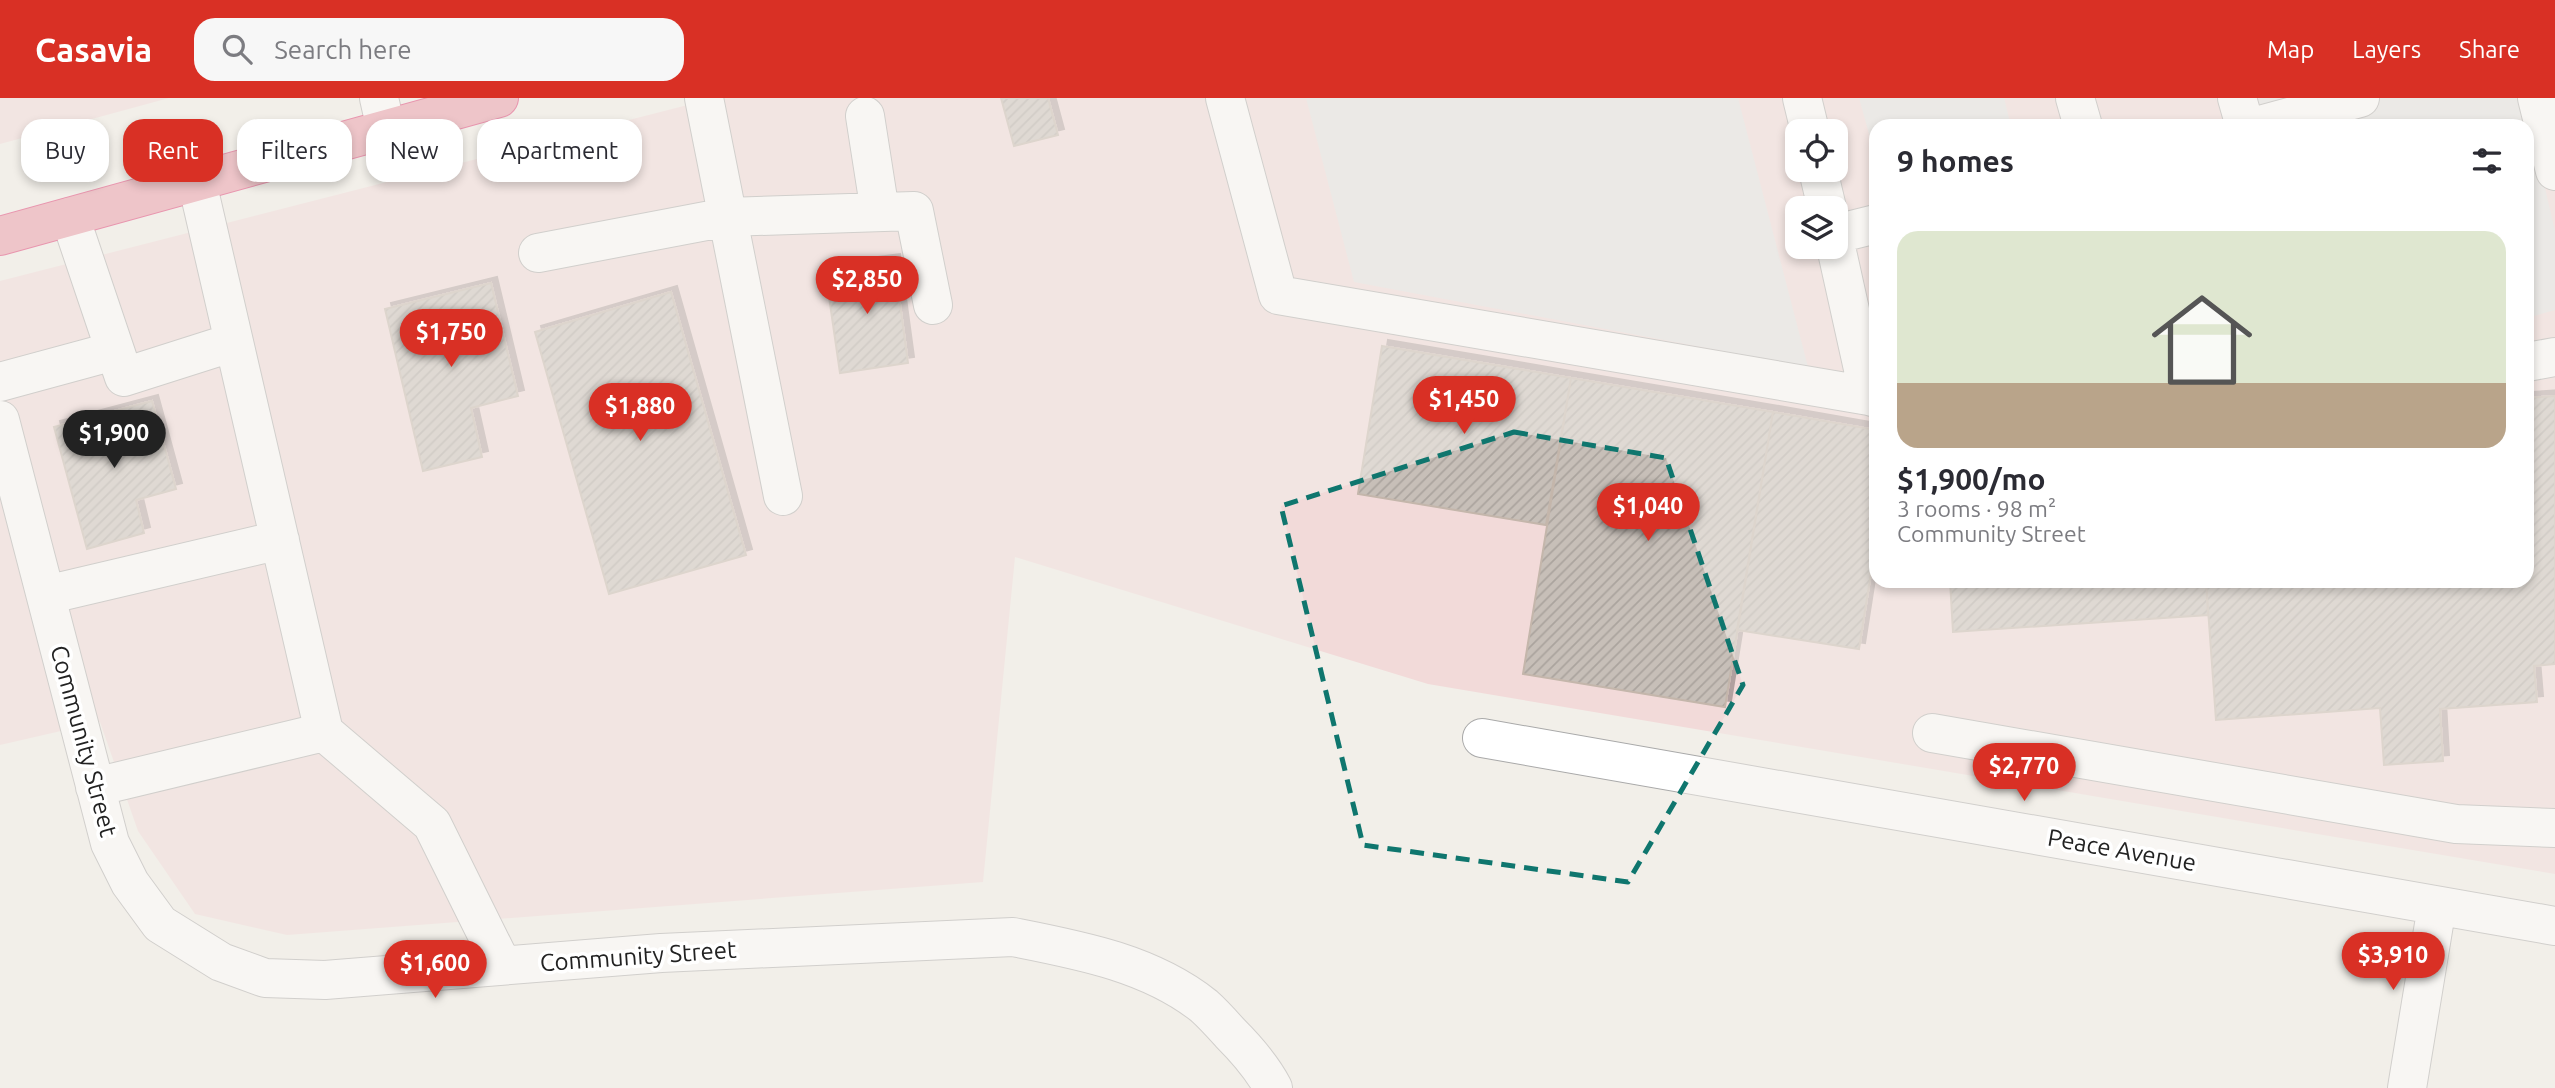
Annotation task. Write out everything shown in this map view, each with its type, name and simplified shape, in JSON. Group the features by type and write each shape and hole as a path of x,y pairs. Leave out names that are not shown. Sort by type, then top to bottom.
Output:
{"highway":[{"path":"223,172 383,114 499,98"},
{"path":"0,236 197,182"}],"street":[{"path":"704,98 783,496"},
{"path":"1225,98 1278,295 1869,396"},
{"path":"1802,98 1807,119"},
{"path":"2075,98 2081,119"},
{"path":"2237,98 2243,119"},
{"path":"2537,98 2555,171"},
{"path":"2289,119 2351,106"},
{"path":"865,116 880,212"},
{"path":"197,182 324,733 432,824 502,965"},
{"path":"538,253 727,217 914,211 933,304"},
{"path":"70,217 124,377 234,342"},
{"path":"1848,231 1869,226"},
{"path":"1839,259 1869,381"},
{"path":"0,383 114,351"},
{"path":"2534,361 2555,357"},
{"name":"Community Street","path":"0,420 110,843 138,893 160,924 221,962 265,978 325,980 661,953 1013,936 1131,965 1179,988 1205,1007 1251,1055 1273,1088"},
{"path":"47,595 280,540"},
{"path":"96,788 324,733"},
{"path":"1932,733 2456,824 2555,828"},
{"name":"Peace Avenue","path":"1482,738 2555,926"},
{"path":"2406,1088 2437,906"}],"highlighted area":[{"path":"1514,432 1666,458 1743,685 1628,882 1363,845 1281,506"}],"shaded area":[{"path":"0,98 169,98 92,119 21,119 21,138 0,144"},
{"path":"715,98 2555,98 2555,874 1428,684 1015,557 983,882 287,935 195,914 138,831 100,722 0,745 0,281 387,182 463,182 463,162 477,159 477,182 642,182 642,119 633,119"},
{"path":"1306,98 1738,98 1808,367 1354,282"},
{"path":"1859,98 2004,98 2009,119 1869,119 1869,134"},
{"path":"2246,98 2524,98 2529,119 2225,119 2249,113"},
{"path":"2534,141 2555,231 2555,310 2534,316"}],"building":[{"path":"1001,98 1048,98 1058,135 1014,146"},
{"path":"894,260 908,363 840,373 825,269"},
{"path":"491,283 518,396 471,408 482,457 423,471 385,309"},
{"path":"671,292 746,555 609,594 535,332"},
{"path":"1382,346 1571,378 1546,525 1358,494"},
{"path":"1571,378 1773,412 1725,707 1523,674"},
{"path":"2555,396 2555,664 2534,666 2537,702 2440,709 2443,761 2384,765 2380,708 2216,720 2207,588 2534,588 2534,398"},
{"path":"152,401 176,489 136,500 144,533 87,549 54,427"},
{"path":"1773,412 1869,429 1869,585 1859,649 1737,630"},
{"path":"1950,588 2206,588 2208,615 1953,632"}]}
